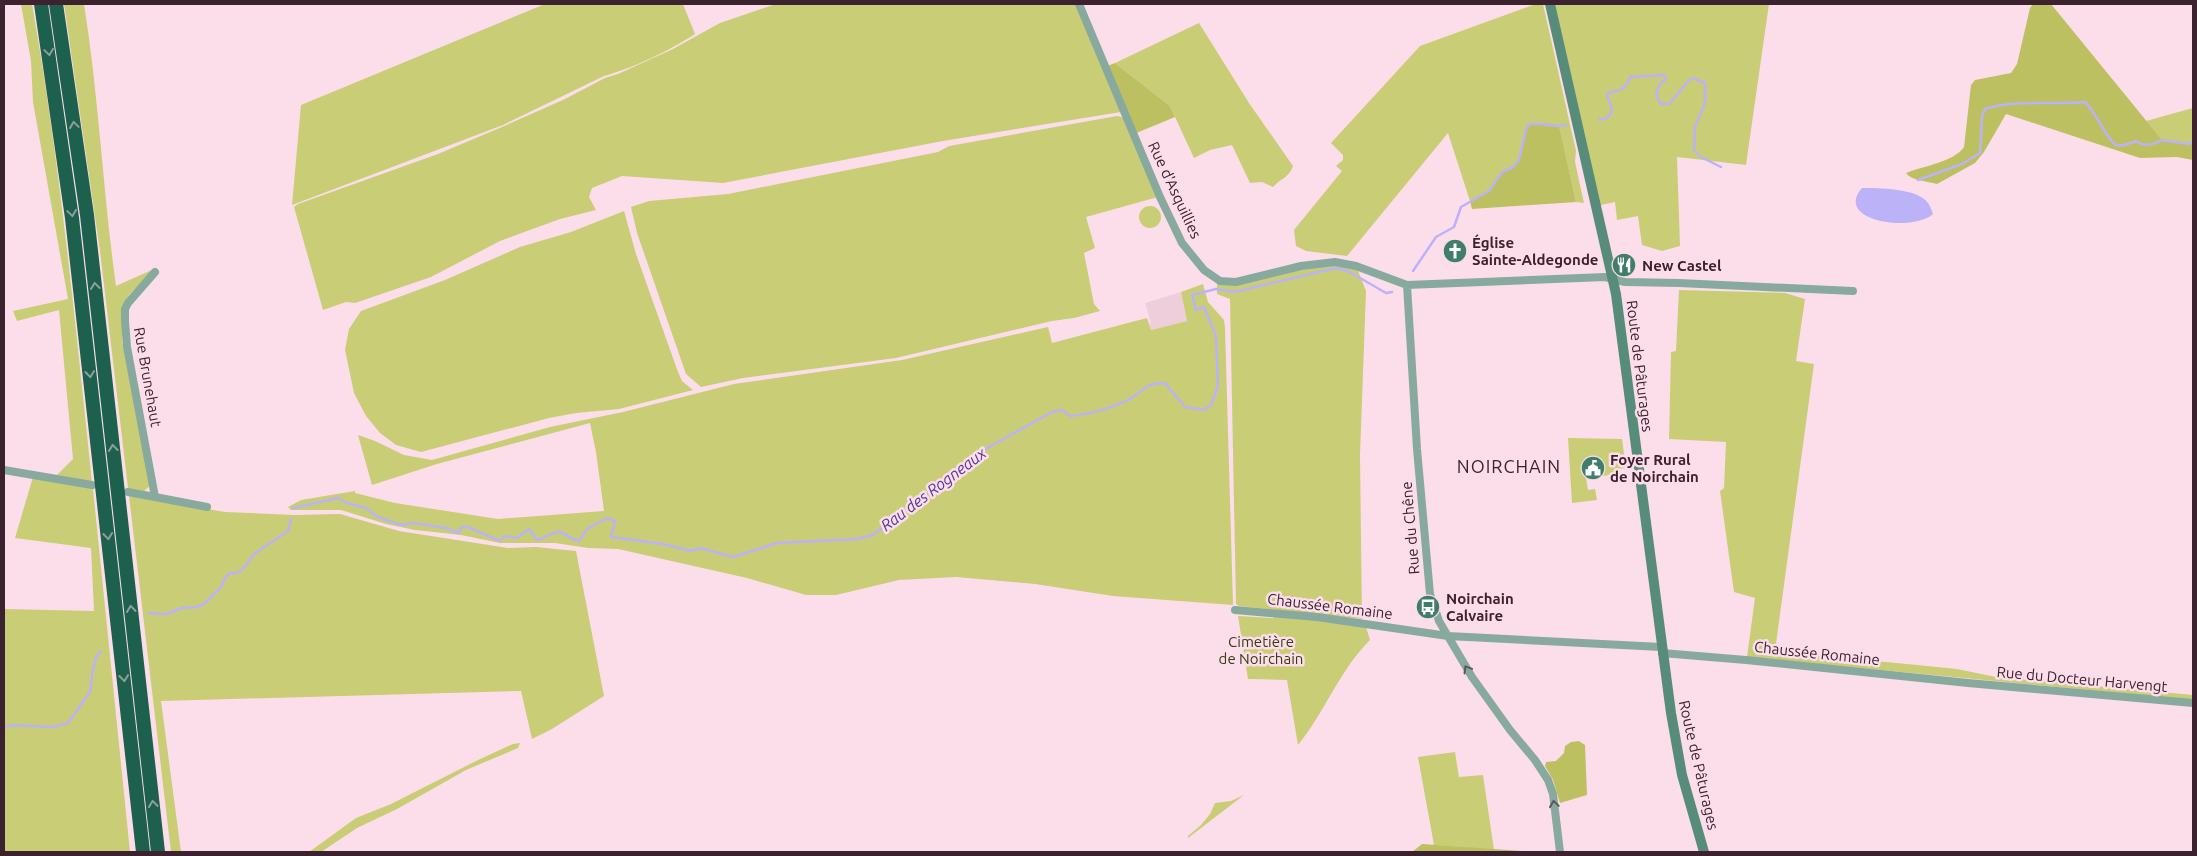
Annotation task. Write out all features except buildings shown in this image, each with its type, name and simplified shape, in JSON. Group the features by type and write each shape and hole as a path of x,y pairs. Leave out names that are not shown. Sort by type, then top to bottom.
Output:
{"highway":[{"path":"41,4 72,218 143,852"},
{"path":"56,4 88,225 158,852"}],"main road":[{"name":"Route de Pâturages","path":"1550,4 1613,280 1662,650 1680,766 1704,852"}],"street":[{"name":"Rue d'Asquillies","path":"1079,4 1172,223 1182,243 1210,275 1220,281 1236,282 1301,266 1335,262 1356,266 1408,285"},
{"name":"Rue Brunehaut","path":"155,272 128,302 125,309 125,321 127,347 156,497"},
{"path":"1408,285 1605,277 1625,282 1689,283 1853,292"},
{"name":"Rue du Chêne","path":"1408,285 1425,558 1433,607 1448,636 1485,696 1535,760 1548,780 1553,794 1560,852"},
{"path":"4,470 92,485"},
{"path":"128,492 208,507"},
{"name":"Chaussée Romaine","path":"1235,610 1317,617 1448,636 1662,650 1968,683"},
{"name":"Rue du Docteur Harvengt","path":"1968,683 2193,703"}],"shaded area":[{"path":"2033,4 2051,4 2162,140 2188,144 2193,142 2193,160 2177,157 2140,158 2006,114 1984,152 1975,163 1937,184 1909,176 1906,173 1946,160 1964,147 1971,85 1975,80 2011,73 2017,64 2030,8"},
{"path":"1115,63 1170,106 1175,117 1134,134 1105,67"},
{"path":"1544,123 1559,126 1576,202 1472,209 1470,201 1489,191 1502,172 1513,167 1519,160 1526,129 1529,124"},
{"path":"1862,188 1897,190 1915,194 1928,203 1933,214 1923,220 1909,223 1879,221 1866,216 1858,209 1856,199"},
{"path":"1181,292 1187,321 1150,330 1149,324 1151,323 1145,303"},
{"path":"1579,741 1585,745 1587,795 1560,803 1553,780 1545,766 1546,762 1556,761 1564,753 1565,746 1571,742"},
{"path":"1422,844 1535,852 1412,852"}],"green space":[{"path":"21,4 32,4 51,123 92,482 57,475 73,459 59,310 17,321 13,311 68,299 33,102 31,61"},
{"path":"64,4 84,4 94,75 116,286 154,269 129,295 124,303 122,313 122,341 150,486 144,491 128,488 100,251"},
{"path":"545,4 683,4 695,34 651,58 604,76 503,125 292,205 301,105"},
{"path":"776,4 1076,4 1121,112 943,141 723,183 622,176 592,188 589,197 596,210 560,219 500,241 431,277 355,303 346,302 323,310 294,207 298,204 438,154 565,99 605,78 673,49 720,23"},
{"path":"1536,4 1543,4 1576,151 1575,162 1584,203 1576,202 1559,127 1550,124 1526,129 1519,160 1513,167 1502,172 1489,191 1470,201 1448,133 1347,256 1306,251 1296,246 1294,230 1342,171 1336,166 1343,160 1343,155 1331,143 1420,46"},
{"path":"1550,4 1769,4 1746,165 1677,157 1680,246 1662,251 1642,245 1638,216 1617,220 1615,202 1596,206"},
{"path":"1199,23 1249,103 1293,166 1287,176 1273,187 1262,182 1250,183 1232,145 1210,150 1194,158 1170,106 1115,63"},
{"path":"2193,108 2193,142 2188,144 2162,140 2146,121"},
{"path":"1117,116 1125,120 1158,197 1086,217 1095,248 1084,253 1094,304 1100,311 896,358 743,378 701,387 686,374 637,233 631,207 649,201 728,194 938,152 949,146"},
{"path":"1146,206 1154,206 1161,213 1161,221 1154,228 1146,228 1139,221 1139,213"},
{"path":"624,211 636,254 678,372 682,381 693,390 619,409 576,413 549,418 421,452 396,445 380,433 366,416 354,393 345,350 349,329 361,311 445,280 520,247 571,232"},
{"path":"1331,265 1357,268 1366,291 1360,455 1362,619 1239,606 1236,604 1230,299 1217,294 1217,284 1234,285 1293,271"},
{"path":"1203,284 1208,302 1224,320 1225,328 1233,605 1113,596 1035,584 956,577 899,580 836,595 806,595 747,578 618,549 588,548 555,543 500,543 386,524 341,510 291,510 288,507 301,500 355,491 355,493 395,503 498,519 604,511 590,423 437,464 372,485 358,435 404,455 432,460 550,427 623,412 734,384 902,360 1048,327 1052,343 1147,318 1151,330 1187,321 1181,292"},
{"path":"1679,290 1785,293 1805,299 1796,361 1814,364 1775,651 1957,669 1996,677 2193,695 2193,700 1747,657 1755,598 1734,592 1720,491 1724,488 1726,442 1669,439 1671,352 1676,351"},
{"path":"1568,438 1622,439 1626,468 1617,469 1618,474 1586,478 1588,490 1595,489 1597,500 1572,503"},
{"path":"33,477 93,489 130,852 4,852 4,609 94,611 91,548 15,538"},
{"path":"129,496 225,512 294,515 340,514 399,531 508,548 536,547 576,551 604,696 552,729 532,739 521,691 161,701 181,852 171,852"},
{"name":"Cimetière de Noirchain","path":"1273,613 1366,627 1370,640 1349,665 1298,745 1287,680 1248,679 1238,616 1274,618"},
{"path":"520,743 518,748 466,770 397,809 357,828 321,852 309,852 356,818 391,804 478,760 513,744"},
{"path":"1455,752 1459,777 1483,775 1494,850 1434,845 1418,757"},
{"path":"1244,795 1188,838 1210,814 1215,803 1231,801"}],"waterway":[{"name":"Rau des Rogneaux","path":"1599,119 1606,119 1612,111 1607,96 1609,93 1623,88 1630,77 1664,75 1666,79 1660,84 1656,94 1661,104 1669,104 1689,80 1693,78 1705,83 1705,103 1695,127 1694,149 1699,156 1721,167"},
{"name":"Rau des Rogneaux","path":"1918,180 1962,164 1980,153 1982,116 1985,109 2010,104 2085,102 2109,138 2116,145 2136,141 2146,145 2162,140 2188,144 2193,142"},
{"name":"Rau des Rogneaux","path":"1413,271 1436,237 1454,227 1461,207 1489,191 1502,172 1513,167 1519,160 1526,129 1529,124 1566,125"},
{"name":"Rau des Rogneaux","path":"293,508 338,498 347,503 366,508 378,517 401,525 415,523 446,528 458,533 462,527 468,527 500,541 504,536 517,538 529,529 537,540 560,532 579,541 587,529 607,518 615,521 611,537 663,544 691,551 700,548 733,557 777,543 857,539 873,535 936,486 971,464 980,452 1052,412 1062,410 1070,416 1101,410 1130,399 1148,386 1165,383 1185,407 1204,410 1211,405 1218,386 1216,336 1204,307 1196,310 1192,295 1216,289 1234,292 1336,268 1348,271 1386,293 1392,292"},
{"name":"Rau des Rogneaux","path":"149,613 166,614 182,608 196,607 204,604 221,587 225,578 230,573 242,570 254,554 288,531 291,519"},
{"name":"Rau des Rogneaux","path":"4,728 11,725 53,727 68,723 90,692 96,657 101,651"}],"place":[{"name":"Église Sainte-Aldegonde","path":"1455,251"},
{"name":"New Castel","path":"1624,265"},
{"name":"Foyer Rural de Noirchain","path":"1593,468"},
{"name":"Noirchain Calvaire","path":"1428,607"}],"district":[{"name":"NOIRCHAIN","path":"1509,466"}]}
